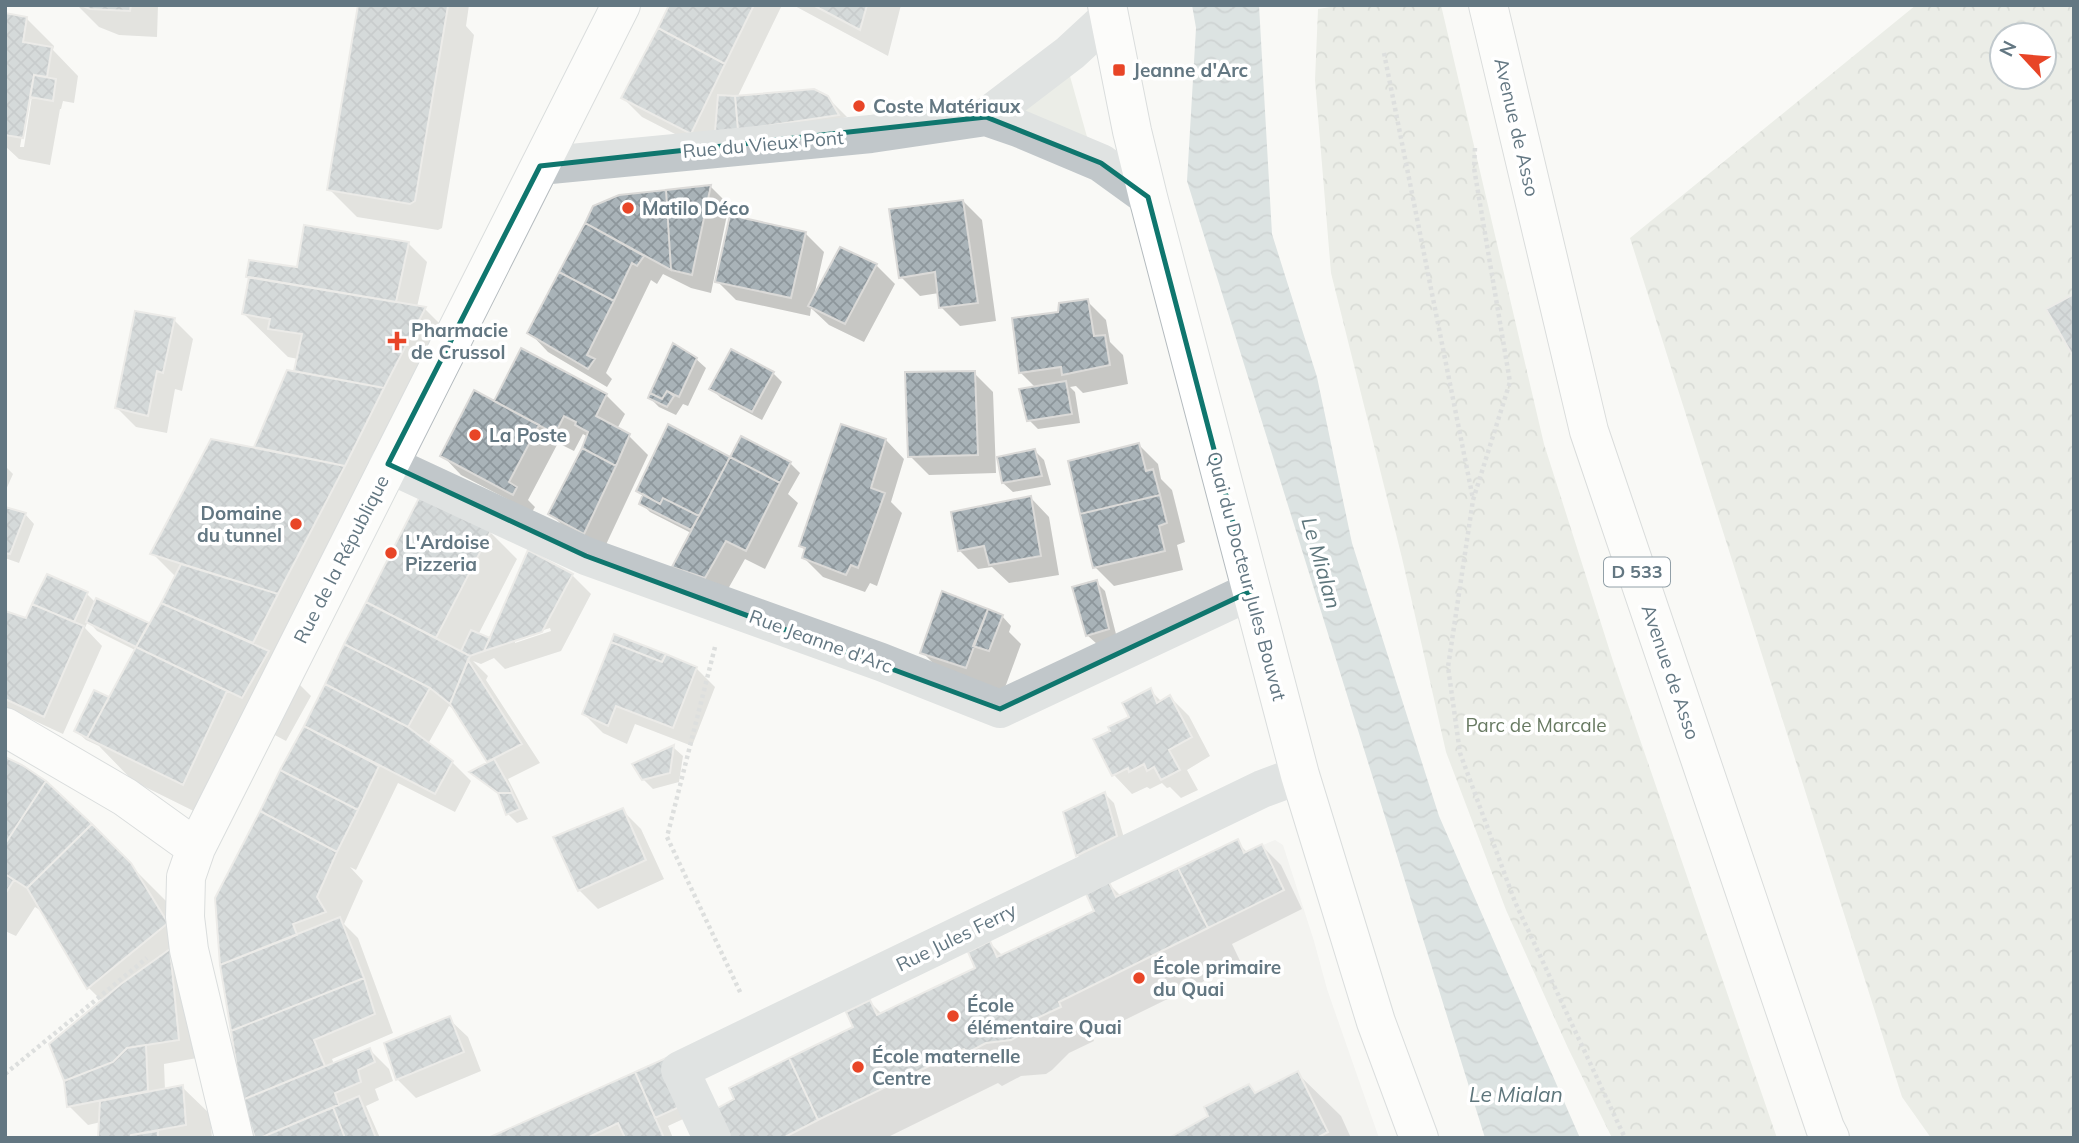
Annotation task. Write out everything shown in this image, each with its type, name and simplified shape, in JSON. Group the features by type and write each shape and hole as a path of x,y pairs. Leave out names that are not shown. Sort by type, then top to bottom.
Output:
{"street":[{"name":"Rue de la République","path":"234,1138 195,976 184,916 186,877 196,848 621,5"},
{"name":"Avenue de Asso","path":"1488,5 1589,431 1827,1134"},
{"name":"Rue du Vieux Pont","path":"986,117 1070,53 1108,11"},
{"name":"Quai du Docteur Jules Bouvat","path":"1108,11 1148,197 1300,775 1376,1021 1419,1138"},
{"name":"Rue du Vieux Pont","path":"541,166 871,134 986,117 1101,163 1148,197"},
{"name":"Rue Jeanne d'Arc","path":"388,464 586,556 881,662 1000,709 1251,591"},
{"path":"5,727 125,797 196,848"},
{"name":"Rue Jules Ferry","path":"712,1138 680,1070 1262,789 1300,775"}],"path":[{"path":"1384,53 1473,500"},
{"path":"1476,141 1474,168 1510,382 1473,500 1448,667 1460,753 1515,902 1625,1138"},
{"path":"725,606 667,837 759,1032"},
{"path":"5,1073 155,952"}],"highlighted area":[{"path":"986,117 1101,163 1148,197 1251,591 1000,709 586,556 388,464 540,166"}],"shaded area":[{"name":"École primaire du Quai","path":"1238,839 1244,853 1275,840 1283,845 1327,989 1379,1138 730,1138 716,1109 734,1099 729,1088 852,1027 846,1012 870,1000 877,1015 974,968 968,952 990,941 998,957 1093,911 1086,894 1109,882 1117,897"}],"green space":[{"name":"Parc de Marcale","path":"1343,5 1441,5 1544,444 1613,661 1777,1138 1612,1138 1506,910 1446,752 1402,558 1331,273 1315,80 1318,9"},
{"path":"1916,5 2074,5 2074,1138 1931,1138 1902,1097 1630,238"},
{"path":"1068,69 1091,151 1017,110"}],"water":[{"name":"Le Mialan","path":"1192,5 1259,5 1272,234 1317,377 1352,543 1439,816 1580,1138 1485,1138 1187,181 1196,28"}],"building":[{"path":"81,5 131,5 130,11 90,9"},
{"path":"358,5 448,6 415,201 410,204 327,190"},
{"path":"669,5 754,5 725,64 658,28"},
{"path":"813,5 867,5 860,30"},
{"path":"5,13 27,17 23,42 52,47 47,77 34,75 23,138 5,135"},
{"path":"658,28 725,64 691,134 621,98"},
{"path":"34,75 56,79 53,101 30,97"},
{"path":"814,89 828,96 839,115 738,130 735,96"},
{"path":"718,95 735,96 738,130 715,132"},
{"path":"711,185 692,275 671,270 666,190"},
{"path":"666,190 671,270 585,223 593,206 619,195"},
{"path":"963,200 978,303 939,308 935,272 899,278 889,209"},
{"path":"730,215 806,232 791,298 715,282"},
{"path":"585,223 644,256 637,266 632,263 614,301 559,272"},
{"path":"304,225 409,242 396,302 246,277 249,260 297,267"},
{"path":"840,247 877,264 845,324 808,306"},
{"path":"559,272 614,301 587,355 595,359 588,369 527,333"},
{"path":"249,277 426,307 384,388 294,371 302,334 268,329 270,319 242,314"},
{"path":"2074,294 2074,358 2046,309"},
{"path":"1088,299 1094,336 1105,335 1110,365 1062,375 1061,367 1019,373 1012,318 1058,312 1059,303"},
{"path":"135,311 175,318 163,373 157,371 148,416 115,408"},
{"path":"673,343 697,358 679,397 667,391 662,399 650,393"},
{"path":"521,348 607,394 596,416 630,434 616,466 582,448 588,432 575,425 576,422 564,416 555,434 494,401"},
{"path":"731,349 774,372 752,412 709,389"},
{"path":"287,370 384,388 345,466 254,447"},
{"path":"975,371 978,455 908,457 905,372"},
{"path":"1066,381 1072,414 1027,421 1019,389"},
{"path":"474,390 539,425 509,482 517,487 513,495 440,456"},
{"path":"667,391 674,396 667,407 648,398 650,393 662,399"},
{"path":"668,424 730,457 699,516 663,498 660,504 636,491"},
{"path":"841,424 886,439 871,488 885,493 858,568 851,565 846,575 802,558 805,548 799,546"},
{"path":"741,436 791,462 780,483 730,457"},
{"path":"211,439 345,466 278,594 150,554"},
{"path":"1139,443 1146,471 1153,469 1160,495 1080,514 1068,461"},
{"path":"582,448 616,466 584,534 548,514"},
{"path":"1035,449 1042,476 1002,483 997,457"},
{"path":"730,457 780,483 746,551 726,541 705,578 672,567"},
{"path":"421,494 491,531 436,638 366,602"},
{"path":"643,494 660,504 663,498 699,516 691,530 639,504"},
{"path":"1160,495 1167,523 1159,526 1165,551 1093,568 1080,514"},
{"path":"1031,496 1041,556 989,565 984,546 958,551 951,512"},
{"path":"5,507 26,513 10,554 5,553"},
{"path":"528,550 573,574 542,632 484,651"},
{"path":"181,564 278,594 253,643 161,603"},
{"path":"47,574 88,592 74,622 32,604"},
{"path":"1097,580 1109,629 1086,636 1072,587"},
{"path":"942,591 988,609 966,668 920,653"},
{"path":"96,598 149,623 136,647 86,622"},
{"path":"366,602 470,656 450,704 430,688 344,644"},
{"path":"161,603 269,651 242,698 136,647"},
{"path":"32,604 84,626 44,717 5,699 5,611 26,618"},
{"path":"988,609 1003,615 989,651 973,646"},
{"path":"471,630 490,638 484,651 470,656 461,651"},
{"path":"614,634 666,654 662,662 611,642"},
{"path":"611,642 662,662 666,654 697,667 673,728 616,706 608,726 582,714"},
{"path":"344,644 430,688 408,727 325,684"},
{"path":"136,647 227,691 183,785 87,738"},
{"path":"468,660 522,744 487,762 450,704"},
{"path":"325,684 408,727 453,761 435,794 304,726"},
{"path":"1151,688 1157,703 1170,695 1192,737 1169,750 1180,770 1161,780 1154,767 1147,771 1144,764 1129,772 1128,768 1112,776 1093,739 1110,731 1108,727 1129,717 1122,703"},
{"path":"94,690 109,697 87,738 74,731"},
{"path":"304,726 379,766 358,810 280,770"},
{"path":"674,745 670,773 642,780 632,764"},
{"path":"5,757 46,781 5,844"},
{"path":"494,759 512,793 498,793 469,772"},
{"path":"280,770 358,810 337,852 260,811"},
{"path":"46,781 92,824 27,888 5,874 5,844"},
{"path":"1105,792 1117,836 1076,856 1063,812"},
{"path":"498,793 512,793 520,809 506,815"},
{"path":"623,808 646,860 578,891 553,837"},
{"path":"260,811 337,852 317,897 326,912 293,924 297,935 220,965 215,898"},
{"path":"92,824 131,863 168,923 87,989 27,888"},
{"path":"1238,839 1244,853 1262,844 1284,890 1208,928 1178,868"},
{"path":"1178,868 1208,928 1059,1002 1061,1007 1035,1019 1011,1040 986,1043 967,1053 964,1049 818,1120 789,1058 853,1027 846,1012 870,1000 877,1015 975,968 968,952 990,941 997,957 1094,911 1086,894 1109,882 1116,897"},
{"path":"5,874 14,880 5,894"},
{"path":"340,917 364,978 231,1031 220,965"},
{"path":"170,949 179,1040 127,1048 113,1062 64,1081 49,1044 121,984"},
{"path":"364,978 375,1014 314,1040 325,1066 242,1100 231,1031"},
{"path":"450,1016 464,1052 396,1080 384,1043"},
{"path":"146,1045 148,1091 67,1107 64,1081 113,1062 127,1048"},
{"path":"370,1048 375,1062 358,1070 361,1082 335,1093 339,1105 255,1138 242,1100"},
{"path":"666,1058 686,1104 655,1118 635,1072"},
{"path":"789,1058 818,1120 783,1138 730,1138 716,1109 734,1099 729,1088"},
{"path":"1298,1071 1328,1132 1317,1138 1169,1138 1208,1116 1204,1107 1249,1084 1255,1093"},
{"path":"635,1072 664,1138 625,1138 618,1123 587,1138 488,1138"},
{"path":"183,1085 186,1125 131,1135 131,1138 98,1138 100,1101"},
{"path":"359,1096 376,1138 345,1138 333,1107"},
{"path":"333,1107 345,1138 260,1138"},
{"path":"158,1131 158,1138 131,1138 131,1135"}],"place":[{"name":"Jeanne d'Arc","path":"1119,70"},
{"name":"Coste Matériaux","path":"859,106"},
{"name":"Matilo Déco","path":"628,208"},
{"name":"Pharmacie de Crussol","path":"397,341"},
{"name":"La Poste","path":"475,435"},
{"name":"Domaine du tunnel","path":"296,524"},
{"name":"L'Ardoise Pizzeria","path":"391,553"},
{"name":"École primaire du Quai","path":"1139,978"},
{"name":"École élémentaire Quai","path":"953,1016"},
{"name":"École maternelle Centre","path":"858,1067"}]}
